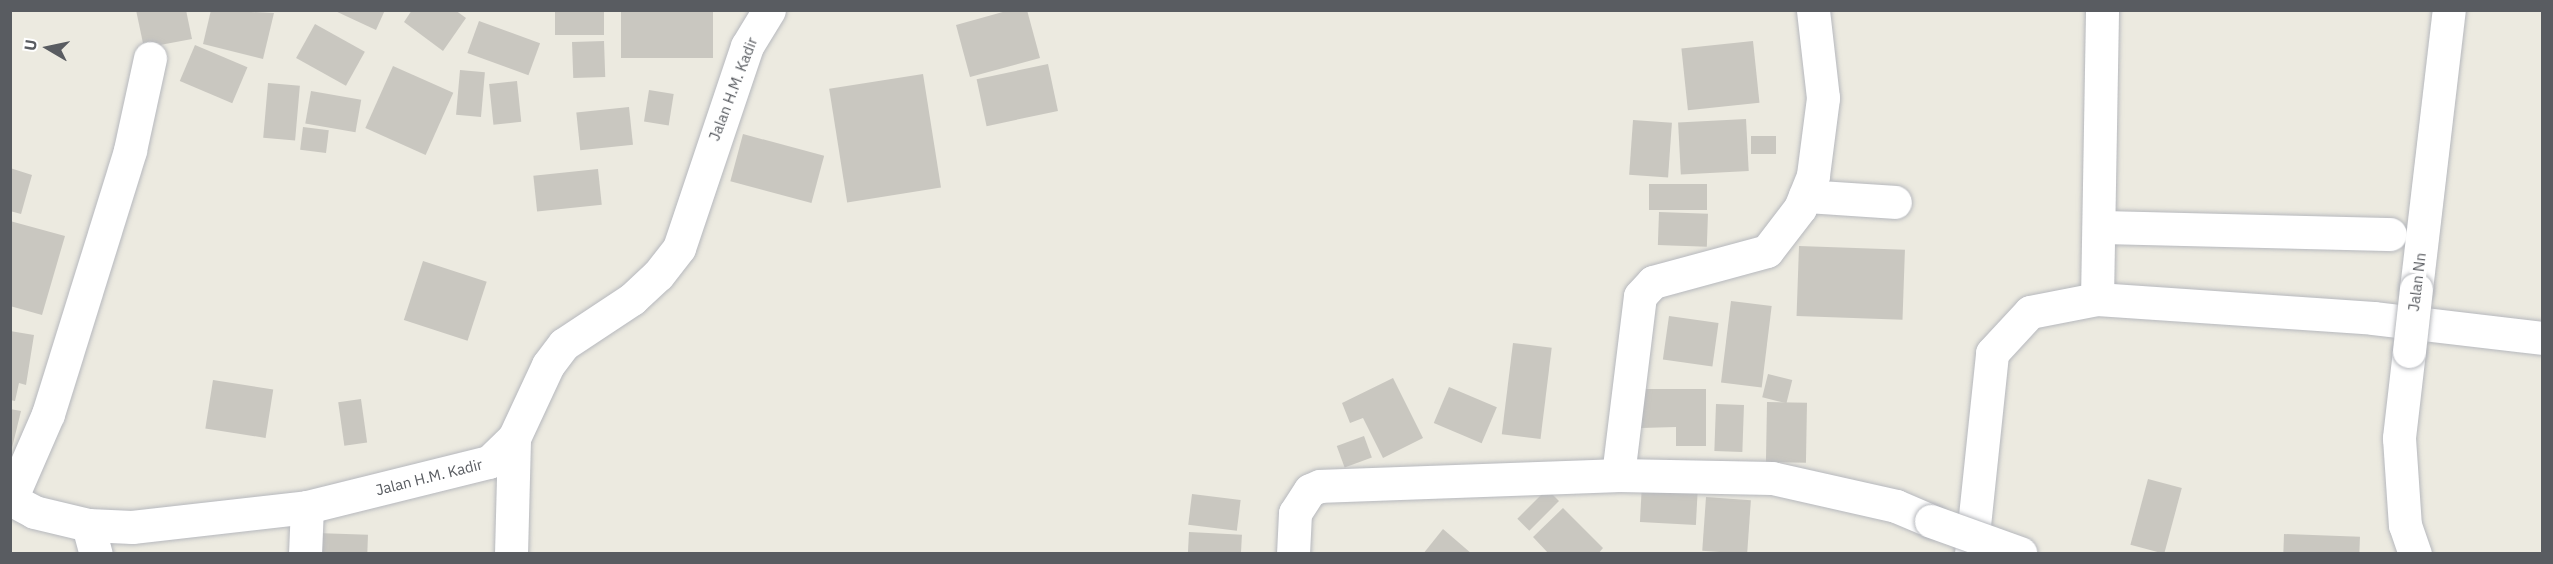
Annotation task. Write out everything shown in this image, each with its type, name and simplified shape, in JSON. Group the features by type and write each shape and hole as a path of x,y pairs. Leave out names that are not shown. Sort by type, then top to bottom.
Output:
{"street":[{"name":"Jalan H.M. Kadir","path":"11,499 92,539 132,527 307,507 489,462 514,438 548,365 564,344 632,299 658,275 679,248 747,46 769,10"},
{"path":"1618,475 1640,296 1653,282 1767,251 1783,234 1814,176 1823,98 1813,10"},
{"path":"2097,299 2102,10"},
{"name":"Jalan Nn","path":"2415,554 2405,525 2399,438 2449,10"},
{"path":"11,499 48,414 129,150 150,58"},
{"path":"1805,195 1895,202"},
{"path":"2099,227 2390,234"},
{"path":"1971,554 1992,353 2030,312 2097,299 2373,318 2542,338"},
{"path":"512,554 514,438"},
{"path":"1293,554 1295,513 1310,490 1320,486 1618,475 1772,478 1885,503 2022,553"},
{"path":"305,554 307,507"}],"building":[{"path":"136,10 186,10 192,39 144,48"},
{"path":"211,10 274,13 263,59 203,44"},
{"path":"333,10 385,10 376,30"},
{"path":"412,10 455,10 466,18 443,51 404,22"},
{"path":"555,10 604,10 604,35 555,35"},
{"path":"621,10 713,10 713,58 621,58"},
{"path":"1010,10 1027,10 1040,58 970,77 956,25"},
{"path":"479,21 540,43 528,75 467,53"},
{"path":"315,24 365,52 346,86 296,58"},
{"path":"604,41 605,77 573,78 572,42"},
{"path":"1753,41 1759,103 1688,110 1681,49"},
{"path":"195,45 247,67 232,103 180,81"},
{"path":"1048,64 1058,111 987,126 977,79"},
{"path":"393,66 453,93 426,155 365,128"},
{"path":"460,70 485,72 481,117 456,115"},
{"path":"923,74 941,188 847,202 829,89"},
{"path":"517,81 521,122 493,125 489,84"},
{"path":"268,83 300,86 295,141 263,138"},
{"path":"649,90 674,94 669,126 644,122"},
{"path":"311,91 361,100 355,132 305,123"},
{"path":"629,107 633,145 580,150 576,113"},
{"path":"1746,119 1749,171 1681,174 1678,123"},
{"path":"1633,120 1672,123 1668,178 1629,175"},
{"path":"303,127 329,130 326,153 300,150"},
{"path":"743,134 824,156 811,203 730,181"},
{"path":"1751,136 1776,136 1776,154 1751,154"},
{"path":"10,168 32,175 21,214 10,211"},
{"path":"598,169 602,205 537,212 533,176"},
{"path":"1649,184 1707,184 1707,210 1649,210"},
{"path":"1659,212 1708,214 1707,247 1658,245"},
{"path":"10,221 65,236 42,315 10,306"},
{"path":"1799,246 1905,250 1902,320 1797,316"},
{"path":"423,261 487,282 468,341 404,320"},
{"path":"1731,301 1772,306 1762,387 1721,382"},
{"path":"1669,316 1719,323 1712,367 1663,360"},
{"path":"10,331 34,335 26,385 19,383 15,401 10,400"},
{"path":"1513,343 1552,348 1540,439 1502,434"},
{"path":"1768,374 1792,380 1786,403 1762,397"},
{"path":"1393,378 1423,438 1383,458 1363,418 1350,423 1342,403"},
{"path":"213,380 273,390 266,438 205,428"},
{"path":"1449,387 1497,407 1482,443 1434,423"},
{"path":"1641,389 1706,389 1706,446 1676,446 1676,427 1641,428"},
{"path":"361,399 367,443 344,446 338,402"},
{"path":"1767,402 1807,403 1806,463 1766,462"},
{"path":"1716,404 1744,405 1742,452 1714,451"},
{"path":"10,409 21,411 11,452 10,452"},
{"path":"1364,436 1372,458 1345,468 1337,446"},
{"path":"2148,479 2182,488 2164,554 2130,545"},
{"path":"1642,483 1698,486 1696,525 1640,522"},
{"path":"1547,489 1559,501 1529,531 1517,519"},
{"path":"1192,494 1241,500 1237,531 1188,525"},
{"path":"1706,497 1751,500 1747,554 1702,551"},
{"path":"1563,508 1603,548 1598,554 1549,554 1533,537"},
{"path":"1443,529 1472,554 1423,554"},
{"path":"1189,532 1242,535 1241,554 1188,554"},
{"path":"316,533 368,535 367,554 315,554"},
{"path":"2284,534 2360,537 2359,554 2283,554"}]}
